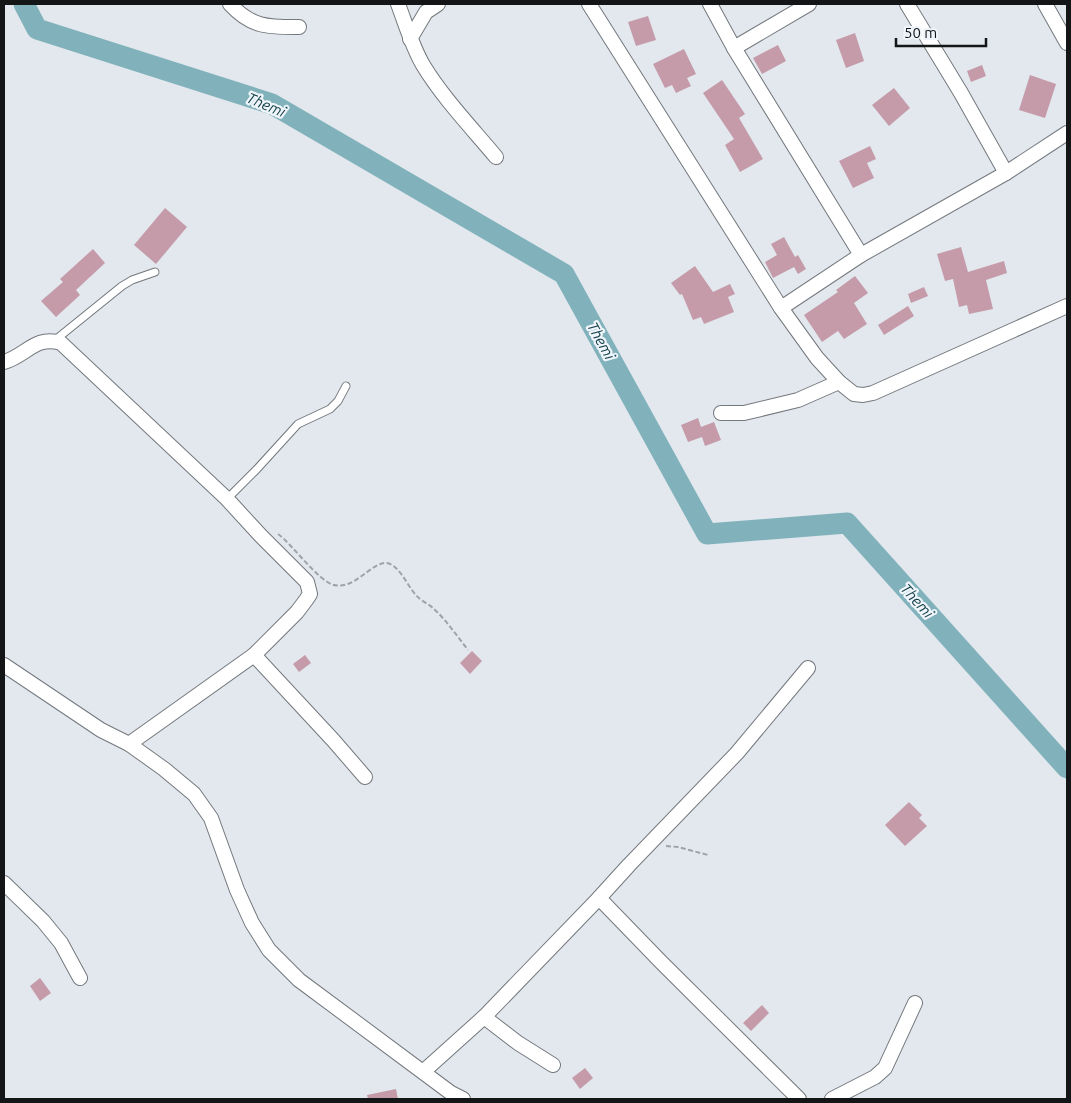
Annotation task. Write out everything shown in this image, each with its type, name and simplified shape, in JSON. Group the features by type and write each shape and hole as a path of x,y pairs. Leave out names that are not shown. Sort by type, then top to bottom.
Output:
{"street":[{"path":"230,4 252,21 269,27 299,27"},
{"path":"410,39 426,12 438,4"},
{"path":"589,4 781,308 817,358 839,382 854,394 863,395 873,392 1067,306"},
{"path":"710,4 734,48 861,255"},
{"path":"734,48 809,4"},
{"path":"907,4 961,93 1006,173"},
{"path":"1045,4 1062,21 1067,43"},
{"path":"398,5 426,12"},
{"path":"398,5 410,39 423,65 441,91 496,157"},
{"path":"781,308 861,255 1006,173 1067,133"},
{"path":"4,362 47,340 61,343 226,499 307,582 310,594 297,612 254,655 129,744"},
{"path":"721,413 744,413 798,400 839,382"},
{"path":"254,655 365,777"},
{"path":"4,665 101,730 129,744 164,769 194,794 211,818 237,890 252,923 269,950 299,980 424,1071 451,1093 464,1099"},
{"path":"424,1071 484,1017 599,898 737,753 808,668"},
{"path":"4,883 44,920 61,942 80,978"},
{"path":"599,898 799,1099"},
{"path":"832,1099 876,1078 885,1068 915,1004"},
{"path":"484,1017 518,1043 553,1065"}],"lane":[{"path":"53,341 122,286 132,280 155,272"},
{"path":"226,499 257,470 298,424 330,409 338,401 346,386"}],"path":[{"path":"261,536 276,533 280,535 323,578 334,585 343,585 356,580 378,565 390,564 398,570 416,595 433,608 468,650"},
{"path":"649,845 678,847 708,855"}],"building":[{"path":"648,16 656,40 636,46 628,22"},
{"path":"855,33 864,61 846,68 836,40"},
{"path":"778,45 786,61 762,74 753,58"},
{"path":"684,49 696,74 687,78 691,86 676,93 672,85 665,88 653,64"},
{"path":"982,65 986,76 971,82 967,71"},
{"path":"1030,75 1056,84 1045,118 1019,110"},
{"path":"722,80 745,114 739,118 763,159 740,172 725,145 734,139 703,93"},
{"path":"894,88 910,108 889,126 872,105"},
{"path":"870,146 876,159 867,163 874,178 853,188 839,161"},
{"path":"165,208 187,227 156,264 134,245"},
{"path":"784,237 795,257 798,255 806,269 798,274 794,267 773,278 765,262 777,255 771,244"},
{"path":"961,247 968,272 1004,261 1007,273 986,280 993,309 969,314 967,305 959,307 953,279 945,281 937,254"},
{"path":"93,249 105,263 76,290 80,295 56,317 41,301 63,282 60,279"},
{"path":"695,266 713,292 730,284 735,294 728,297 734,312 704,324 701,317 693,320 682,294 680,295 671,283"},
{"path":"855,276 868,293 854,303 867,324 844,339 838,331 822,342 804,315 838,292 836,290"},
{"path":"924,287 928,296 911,303 908,294"},
{"path":"908,306 914,316 884,335 878,325"},
{"path":"698,418 701,427 714,422 721,440 705,446 702,437 688,442 681,425"},
{"path":"472,651 482,661 470,674 460,663"},
{"path":"305,655 311,663 299,672 293,664"},
{"path":"909,802 922,815 919,818 927,826 905,846 885,825"},
{"path":"40,978 51,993 40,1001 30,986"},
{"path":"762,1005 769,1013 751,1031 743,1023"},
{"path":"585,1068 593,1078 580,1089 572,1078"},
{"path":"396,1089 398,1099 368,1099 367,1095"}],"waterway":[{"name":"Themi","path":"24,4 37,29 272,104 564,274 707,534 847,523 1067,768"}]}
